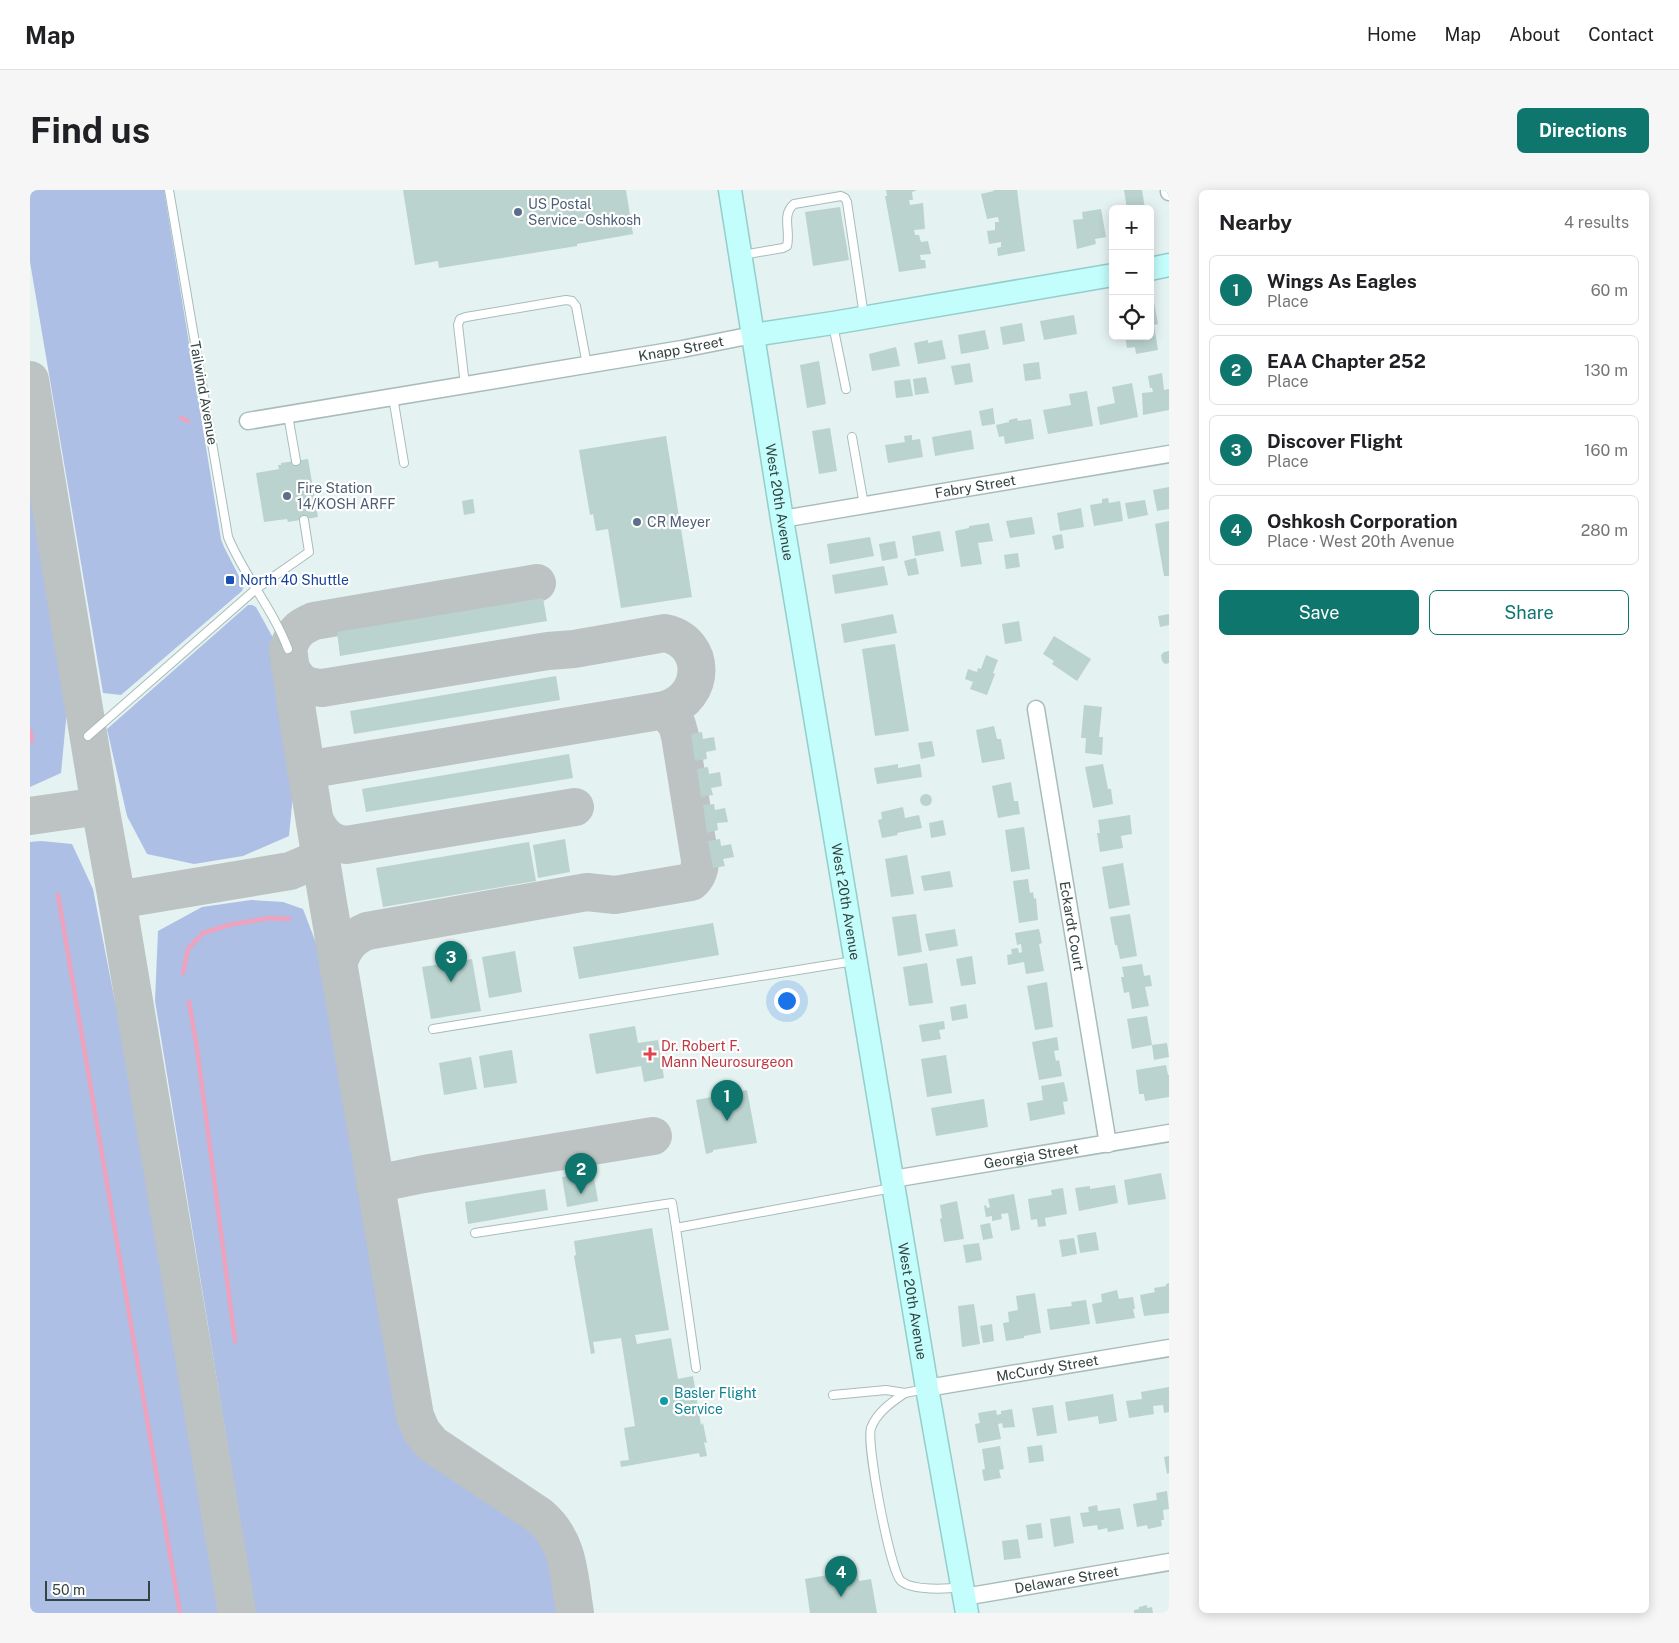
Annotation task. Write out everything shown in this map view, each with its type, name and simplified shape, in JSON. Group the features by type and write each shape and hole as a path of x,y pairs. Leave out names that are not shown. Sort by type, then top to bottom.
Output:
{"main road":[{"name":"West 20th Avenue","path":"730,190 782,519 927,1388 965,1599"},
{"path":"1154,268 1169,265"},
{"name":"Knapp Street","path":"753,335 1109,276"}],"street":[{"name":"Knapp Street","path":"248,422 753,335"},
{"name":"Fabry Street","path":"782,519 952,492 1169,454"},
{"name":"Eckardt Court","path":"1036,709 1108,1144"},
{"name":"Georgia Street","path":"893,1184 1169,1133"},
{"name":"McCurdy Street","path":"927,1388 1169,1348"},
{"name":"Delaware Street","path":"965,1599 1169,1562"}],"lane":[{"name":"Tailwind Avenue","path":"170,190 228,536 240,561 282,631 288,649"},
{"path":"740,255 787,246 789,240 788,208 794,204 841,196 845,198 859,276 864,318"},
{"path":"465,385 458,325 460,319 566,300 572,301 576,306 587,365"},
{"path":"833,323 846,389"},
{"path":"393,397 404,463"},
{"path":"288,415 296,461"},
{"path":"852,437 864,505"},
{"path":"88,736 256,589 309,552 304,520"},
{"path":"433,1029 856,960"},
{"path":"676,1228 893,1184"},
{"path":"474,1233 672,1203 696,1368"},
{"path":"833,1395 886,1390 905,1393 927,1388"},
{"path":"905,1393 884,1408 871,1429 870,1440 876,1486 894,1566 900,1580 908,1584 942,1588 965,1599"}],"shaded area":[{"path":"30,190 164,190 221,539 244,586 242,591 121,695 103,693 30,262"},
{"path":"30,485 67,710 61,773 30,787"},
{"path":"248,605 256,607 272,636 276,651 294,784 289,836 243,856 194,864 147,854 127,816 107,729"},
{"path":"41,841 72,844 93,889 115,1002 118,1002 219,1613 30,1613 30,842"},
{"path":"251,900 283,902 303,909 321,956 337,1015 403,1412 407,1426 421,1447 528,1522 536,1531 543,1541 547,1552 553,1576 558,1613 255,1613 155,1001 158,931 202,907"}],"building":[{"name":"US Postal Service - Oshkosh","path":"403,190 626,190 633,234 577,244 577,246 439,268 438,261 415,265"},
{"path":"886,190 917,190 912,192 913,200 909,200 910,205 923,203 925,229 914,230 915,235 919,235 921,242 928,241 931,254 920,255 921,260 925,260 926,268 899,272 885,196 887,196"},
{"path":"993,190 1017,190 1025,251 998,256 997,248 1001,247 1001,242 989,244 987,231 995,230 995,222 999,222 998,217 987,219 981,194"},
{"path":"1124,190 1142,190 1144,205 1126,205"},
{"path":"840,207 849,260 813,266 805,212"},
{"path":"1101,209 1106,237 1095,239 1096,244 1077,249 1073,220 1083,219 1082,212"},
{"path":"1154,302 1158,324 1154,325"},
{"path":"1074,315 1077,334 1044,340 1040,321"},
{"path":"1022,323 1025,341 1003,345 1000,327"},
{"path":"1154,325 1158,350 1136,354 1135,347 1127,348 1126,340 1154,340"},
{"path":"985,330 989,349 961,354 958,335"},
{"path":"928,340 928,343 942,340 946,359 918,364 914,343"},
{"path":"896,347 900,366 872,371 869,354"},
{"path":"819,361 826,404 807,408 800,365"},
{"path":"1039,362 1041,379 1025,381 1023,364"},
{"path":"970,363 973,382 955,385 951,366"},
{"path":"1162,373 1164,390 1169,389 1169,410 1143,415 1142,393 1153,392 1152,388 1150,388 1148,376"},
{"path":"926,377 929,393 915,395 913,379"},
{"path":"910,379 913,396 896,398 894,381"},
{"path":"1132,383 1138,417 1100,425 1097,407 1115,403 1112,387"},
{"path":"1087,391 1093,426 1048,434 1043,410 1071,405 1069,394"},
{"path":"993,408 995,424 982,426 979,411"},
{"path":"1017,418 1018,421 1031,419 1034,439 1005,444 1004,436 999,437 996,425"},
{"path":"830,428 837,471 819,474 812,431"},
{"path":"971,430 974,449 935,456 932,437"},
{"path":"912,435 912,440 920,439 923,457 888,463 885,445 905,442 904,436"},
{"name":"CR Meyer","path":"666,436 692,597 621,608 608,529 596,531 593,514 590,515 579,450"},
{"name":"Fire Station 14/KOSH ARFF","path":"308,459 318,517 288,522 287,519 264,522 256,473 279,469 278,465 281,465 281,463"},
{"path":"1169,487 1169,509 1157,511 1153,490"},
{"path":"1108,498 1109,503 1120,501 1123,521 1094,526 1090,505 1102,503 1102,499"},
{"path":"473,499 475,513 464,515 462,501"},
{"path":"1145,500 1148,515 1128,519 1125,503"},
{"path":"1081,508 1084,527 1060,531 1057,513"},
{"path":"1032,517 1035,534 1010,538 1006,521"},
{"path":"1169,521 1169,576 1164,576 1155,524"},
{"path":"989,523 993,541 978,543 982,564 961,567 955,531 969,528 969,526"},
{"path":"940,531 944,551 915,556 912,536"},
{"path":"1062,534 1064,548 1055,550 1052,536"},
{"path":"870,537 874,556 830,564 827,544"},
{"path":"895,541 898,558 882,561 879,544"},
{"path":"1018,553 1020,567 1006,569 1004,555"},
{"path":"916,558 919,574 908,576 904,561"},
{"path":"884,566 888,585 835,594 832,575"},
{"path":"543,598 547,621 340,656 337,632"},
{"path":"893,614 897,633 844,643 841,624"},
{"path":"1169,614 1169,625 1160,627 1158,616"},
{"path":"1019,621 1022,641 1005,644 1002,624"},
{"path":"1054,636 1091,659 1077,681 1052,664 1054,661 1043,654"},
{"path":"895,644 909,731 875,736 862,649"},
{"path":"1169,651 1169,663 1165,664 1162,661 1161,655"},
{"path":"986,655 998,660 987,695 970,689 973,682 965,679 968,669 977,672 978,668 981,669"},
{"path":"556,676 560,700 354,734 350,711"},
{"path":"1084,705 1102,707 1099,737 1103,737 1102,755 1085,753 1086,738 1081,738"},
{"path":"994,726 997,739 1001,739 1005,759 982,763 976,730"},
{"path":"702,732 703,739 714,737 716,750 706,752 707,759 695,761 691,734"},
{"path":"932,741 935,756 921,759 918,743"},
{"path":"569,754 573,778 366,812 362,789"},
{"path":"898,764 898,768 920,764 922,777 877,784 874,768"},
{"path":"1103,764 1108,789 1111,789 1113,804 1093,808 1085,767"},
{"path":"708,767 709,774 720,772 722,786 711,788 713,795 701,797 697,769"},
{"path":"1011,782 1014,801 1018,801 1020,814 998,818 992,786"},
{"path":"928,794 931,795 931,805 924,806 921,805 920,798 921,795"},
{"path":"714,804 715,810 725,808 728,822 717,823 718,830 707,833 703,805"},
{"path":"903,807 905,818 919,815 922,828 882,838 878,820 882,819 881,812"},
{"path":"1130,815 1132,834 1121,836 1123,848 1100,852 1097,833 1100,833 1098,820"},
{"path":"943,820 946,835 931,838 929,823"},
{"path":"1024,827 1030,869 1011,872 1005,830"},
{"path":"565,839 570,872 538,878 533,845"},
{"path":"720,839 721,846 731,844 734,857 723,859 725,866 713,868 708,841"},
{"path":"529,842 536,881 383,907 376,868"},
{"path":"907,855 914,894 891,897 885,859"},
{"path":"1123,863 1130,905 1109,909 1102,867"},
{"path":"950,871 953,887 924,891 921,876"},
{"path":"1028,879 1030,893 1033,892 1034,899 1036,898 1038,920 1019,923 1013,881"},
{"path":"916,914 922,952 898,956 892,917"},
{"path":"1130,914 1137,956 1120,959 1117,945 1115,945 1110,917"},
{"path":"713,923 719,955 579,979 573,947"},
{"path":"955,929 958,946 929,951 925,934"},
{"path":"1039,929 1042,943 1039,944 1044,971 1026,974 1024,962 1008,965 1007,955 1012,954 1011,949 1018,948 1019,953 1022,952 1021,944 1017,945 1015,933"},
{"path":"515,951 522,992 489,998 482,957"},
{"path":"972,956 976,984 961,986 956,959"},
{"path":"472,959 481,1011 431,1019 422,967"},
{"path":"927,963 933,1003 909,1006 903,967"},
{"path":"1142,964 1144,976 1150,975 1152,986 1145,987 1149,1006 1132,1009 1129,992 1124,993 1121,977 1124,977 1122,967"},
{"path":"1047,982 1053,1027 1035,1030 1027,986"},
{"path":"966,1004 968,1018 952,1021 950,1007"},
{"path":"1147,1016 1152,1045 1132,1049 1127,1019"},
{"path":"944,1021 945,1029 939,1030 941,1039 922,1042 919,1025"},
{"path":"635,1026 638,1043 658,1040 664,1078 644,1082 641,1066 596,1074 589,1034"},
{"path":"1057,1037 1059,1050 1054,1051 1056,1061 1059,1060 1062,1076 1039,1080 1032,1042"},
{"path":"1167,1043 1169,1057 1154,1060 1152,1045"},
{"path":"512,1050 517,1083 484,1088 479,1056"},
{"path":"946,1055 952,1093 927,1097 921,1059"},
{"path":"471,1057 477,1089 444,1095 439,1063"},
{"path":"1166,1065 1169,1075 1169,1097 1145,1101 1144,1094 1139,1094 1136,1070"},
{"path":"1064,1082 1068,1101 1063,1102 1065,1114 1030,1121 1027,1103 1043,1100 1041,1086"},
{"path":"747,1090 757,1143 713,1150 713,1152 706,1154 696,1100"},
{"path":"984,1099 988,1127 936,1136 931,1108"},
{"path":"593,1172 598,1201 567,1207 562,1177"},
{"path":"1161,1173 1166,1199 1128,1205 1124,1180"},
{"path":"1115,1185 1118,1203 1079,1211 1075,1188 1090,1186 1090,1189"},
{"path":"1063,1188 1067,1214 1045,1218 1046,1226 1038,1227 1037,1219 1031,1220 1028,1199 1052,1195 1051,1190"},
{"path":"545,1189 548,1210 468,1224 465,1202"},
{"path":"1014,1194 1020,1229 1011,1231 1008,1213 1001,1214 1002,1219 992,1221 992,1216 986,1217 984,1206 990,1207 988,1199"},
{"path":"957,1201 964,1239 944,1242 940,1219 942,1218 940,1205"},
{"path":"990,1223 993,1238 983,1240 980,1225"},
{"path":"652,1228 669,1330 635,1335 637,1344 671,1338 678,1379 693,1376 701,1425 703,1423 707,1443 704,1442 707,1456 700,1457 699,1453 621,1467 620,1461 629,1460 624,1428 635,1426 621,1338 593,1342 595,1353 591,1354 574,1256 576,1255 574,1241"},
{"path":"1096,1232 1099,1250 1080,1253 1077,1235"},
{"path":"1074,1238 1077,1254 1062,1257 1059,1240"},
{"path":"979,1243 982,1260 966,1263 963,1245"},
{"path":"1169,1283 1169,1313 1144,1316 1140,1295 1155,1292 1154,1288 1166,1286"},
{"path":"1117,1290 1119,1299 1133,1297 1135,1318 1096,1324 1092,1304 1102,1302 1101,1294"},
{"path":"1035,1293 1041,1333 1006,1341 1003,1323 1009,1322 1008,1312 1018,1310 1016,1296"},
{"path":"1086,1300 1090,1324 1050,1330 1047,1309 1072,1306 1071,1302"},
{"path":"974,1304 980,1344 962,1347 958,1306"},
{"path":"992,1324 994,1341 983,1343 980,1326"},
{"path":"1169,1387 1169,1412 1164,1413 1163,1405 1153,1406 1154,1414 1129,1418 1126,1401 1142,1399 1141,1392"},
{"path":"1113,1394 1117,1421 1099,1424 1098,1416 1068,1421 1065,1402"},
{"path":"1053,1405 1057,1433 1037,1436 1032,1408"},
{"path":"1012,1409 1015,1427 1003,1428 1002,1423 998,1424 1001,1439 978,1443 975,1424 980,1423 978,1413 996,1410 997,1415 1001,1414 1001,1411"},
{"path":"1042,1445 1044,1461 1029,1463 1027,1447"},
{"path":"1000,1446 1004,1469 999,1470 1001,1478 984,1481 982,1470 985,1469 982,1449"},
{"path":"1169,1456 1169,1473 1167,1474 1164,1457"},
{"path":"1167,1491 1169,1509 1163,1510 1164,1520 1161,1520 1162,1526 1148,1529 1147,1525 1137,1527 1133,1504 1157,1500 1156,1493"},
{"path":"1097,1505 1098,1511 1120,1508 1124,1529 1108,1532 1107,1528 1098,1530 1097,1525 1083,1527 1080,1513 1089,1512 1088,1507"},
{"path":"1070,1516 1074,1543 1054,1547 1050,1519"},
{"path":"1041,1523 1043,1538 1028,1540 1026,1525"},
{"path":"1018,1539 1021,1558 1004,1560 1002,1541"},
{"path":"857,1570 859,1581 871,1579 877,1613 810,1613 805,1579"},
{"path":"1147,1605 1147,1608 1152,1607 1153,1613 1134,1613 1134,1610"}],"waterway":[{"path":"181,418 188,421"},
{"path":"30,730 32,741"},
{"path":"58,895 180,1613"},
{"path":"183,973 188,949 203,933 229,925 269,918 289,919"},
{"path":"189,1002 197,1048 235,1341"}],"taxiway":[{"path":"30,380 237,1613"},
{"path":"537,583 314,621 297,631 288,649 328,903 415,1416 422,1432 432,1444 540,1516 550,1526 563,1549 575,1613"},
{"path":"290,667 296,677 303,683 311,687 322,688 665,633 679,638 689,647 695,658 695,682 689,694 679,703 665,710 306,770"},
{"path":"338,965 348,944 367,931 587,892 615,895 691,882 698,872 700,860 680,736 677,725 665,710"},
{"path":"30,816 100,806"},
{"path":"315,821 327,838 346,845 575,807"},
{"path":"117,900 290,871 321,858"},
{"path":"375,1184 424,1174 653,1136"}],"place":[{"name":"US Postal Service - Oshkosh","path":"518,212"},
{"name":"Fire Station 14/KOSH ARFF","path":"287,496"},
{"name":"CR Meyer","path":"637,522"},
{"name":"North 40 Shuttle","path":"230,580"},
{"name":"Discover Flight","path":"451,982"},
{"name":"Dr. Robert F. Mann Neurosurgeon","path":"650,1054"},
{"name":"Wings As Eagles","path":"727,1121"},
{"name":"EAA Chapter 252","path":"581,1194"},
{"name":"Basler Flight Service","path":"664,1401"},
{"name":"Oshkosh Corporation","path":"841,1597"}]}
